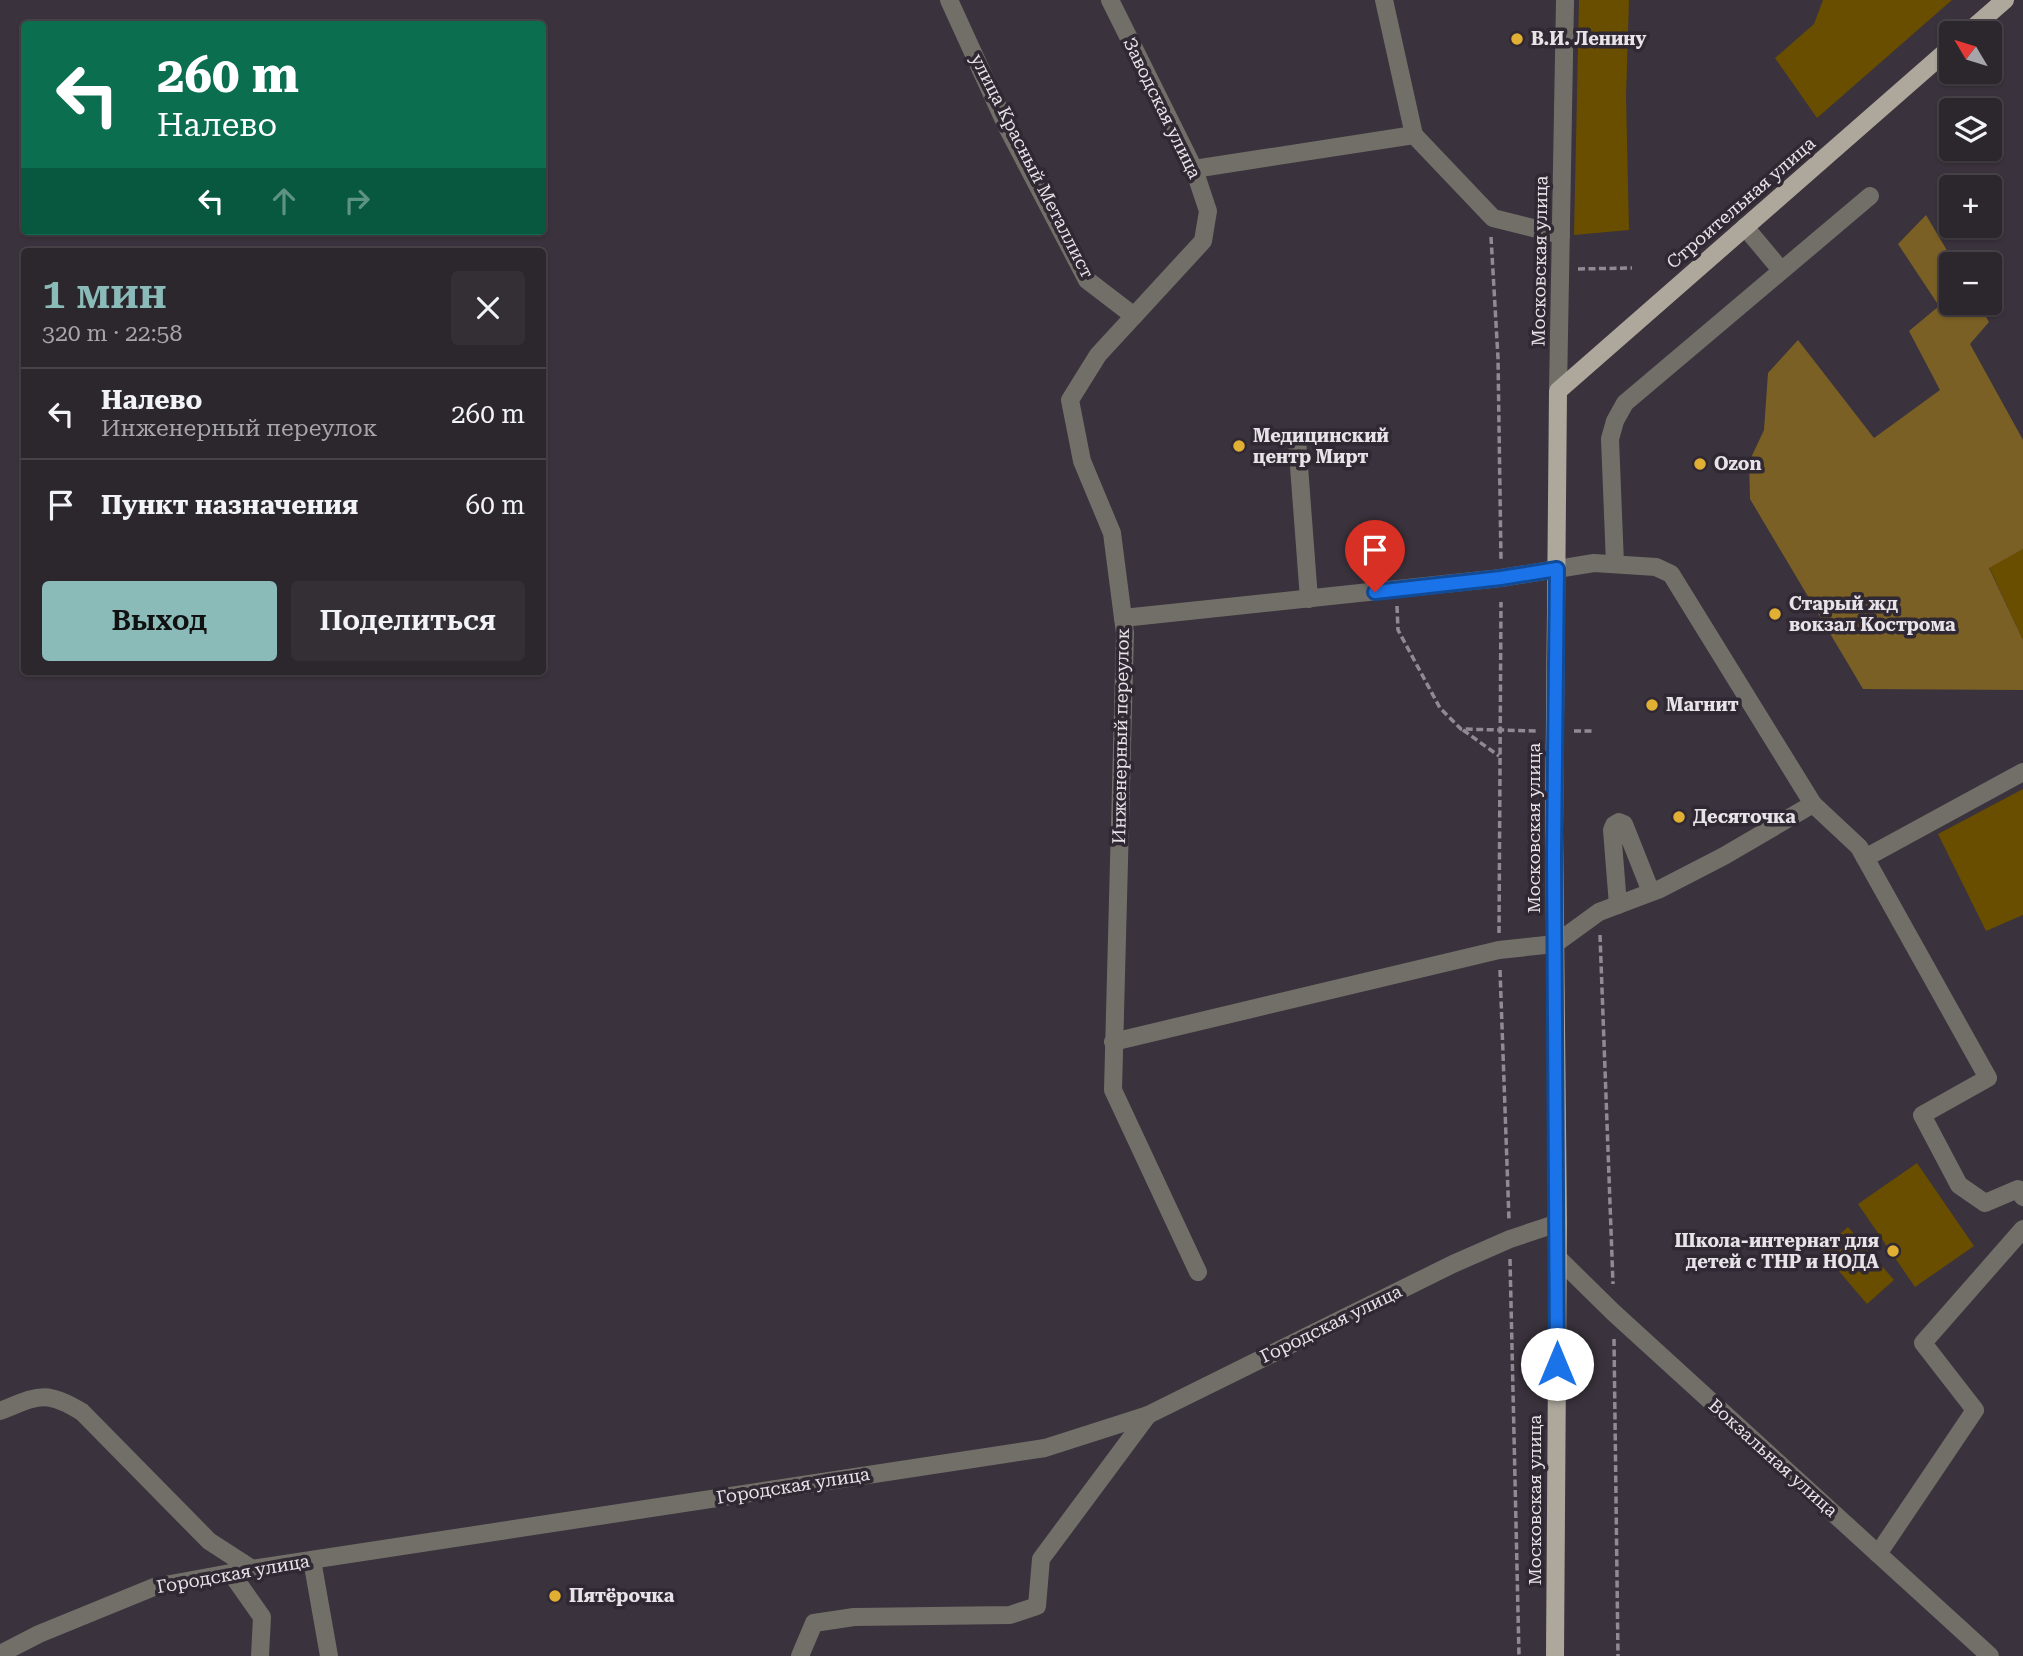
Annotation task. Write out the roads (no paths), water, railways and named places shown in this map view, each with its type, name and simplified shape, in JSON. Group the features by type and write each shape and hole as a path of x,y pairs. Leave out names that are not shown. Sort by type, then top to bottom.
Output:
{"main road":[{"path":"1981,21 2006,0"},
{"name":"Строительная улица","path":"1558,391 1939,57"},
{"name":"Московская улица","path":"1555,1656 1558,391"}],"street":[{"name":"улица Красный Металлист","path":"949,0 1007,127 1087,280 1134,316"},
{"name":"Заводская улица","path":"1110,0 1194,169 1208,211 1203,241 1098,355 1070,400 1082,461 1112,533 1123,618"},
{"path":"1384,0 1414,135 1493,218 1561,235"},
{"name":"Московская улица","path":"1558,391 1565,0"},
{"path":"1194,169 1414,135"},
{"path":"1615,564 1610,439 1615,421 1625,403 1870,195"},
{"path":"1745,227 1781,270"},
{"path":"1297,440 1309,599"},
{"name":"Инженерный переулок","path":"1198,1272 1113,1090 1125,633 1123,618 1397,590 1594,563 1656,567 1671,574 1813,804 1859,847 1988,1079 1922,1115 1959,1185 1985,1203 2018,1189 2023,1197"},
{"path":"1865,858 2023,772"},
{"path":"1114,1042 1499,950 1555,944 1599,912 1651,892 1724,856 1813,804"},
{"path":"1618,905 1612,830 1619,822 1624,824 1651,892"},
{"name":"Городская улица","path":"0,1654 39,1634 154,1587 252,1569 1045,1448 1148,1415 1453,1264 1510,1239 1558,1223"},
{"path":"1878,1554 1975,1410 1923,1343 2023,1229"},
{"name":"Вокзальная улица","path":"1558,1258 1614,1313 1990,1656"},
{"path":"0,1411 37,1397 59,1398 82,1412 209,1542 252,1569"},
{"path":"800,1656 814,1623 854,1617 1010,1615 1037,1606 1041,1559 1148,1415"},
{"path":"312,1560 329,1656"},
{"path":"231,1573 262,1617 260,1656"}],"place":[{"name":"В.И. Ленину","path":"1517,39"},
{"name":"Медицинский центр Мирт","path":"1239,446"},
{"name":"Ozon","path":"1700,464"},
{"name":"Старый жд вокзал Кострома","path":"1775,614"},
{"name":"Магнит","path":"1652,705"},
{"name":"Десяточка","path":"1679,817"},
{"name":"Школа-интернат для детей с ТНР и НОДА","path":"1893,1251"},
{"name":"Пятёрочка","path":"555,1596"}]}
